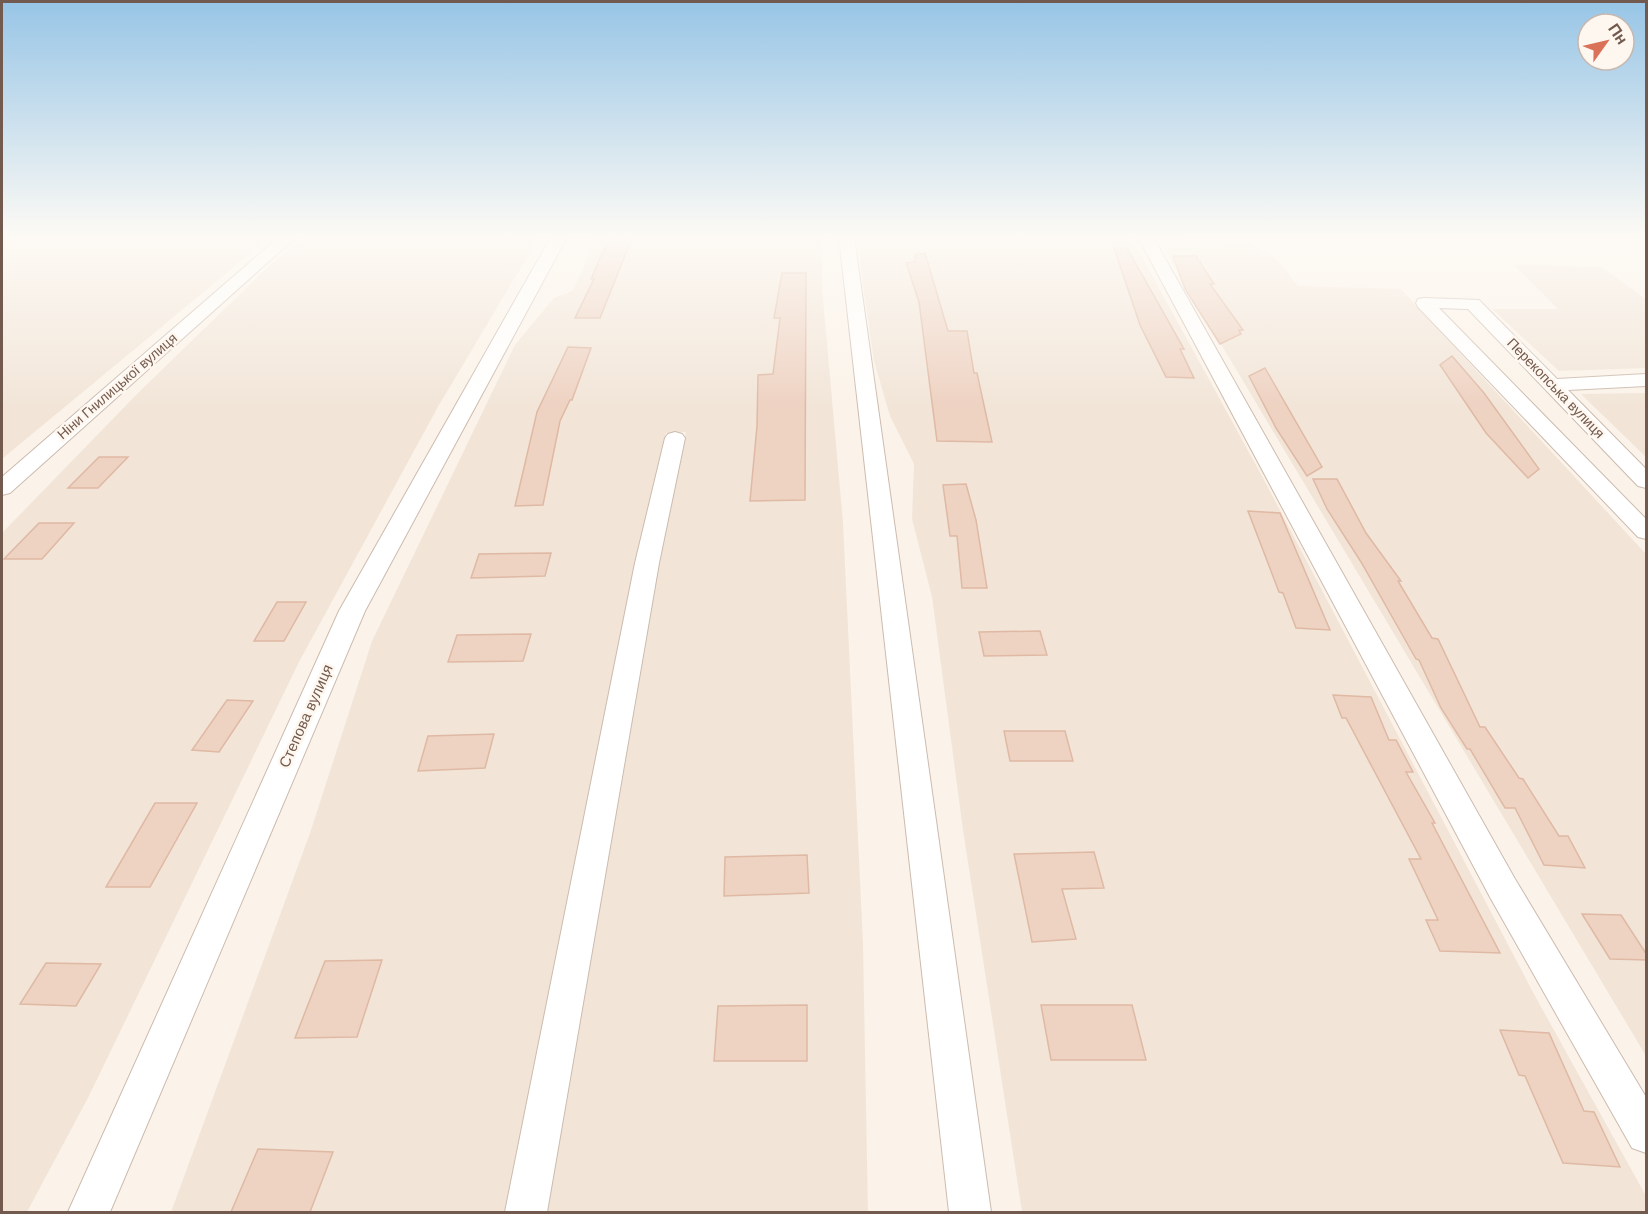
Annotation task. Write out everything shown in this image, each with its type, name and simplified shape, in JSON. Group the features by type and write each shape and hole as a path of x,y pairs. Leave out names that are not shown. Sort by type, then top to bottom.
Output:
{"street":[{"name":"Ніни Гнилицької вулиця","path":"2,488 223,294"},
{"name":"Степова вулиця","path":"89,1212 352,611 528,294"},
{"path":"853,294 970,1212"},
{"path":"1176,294 1503,889 1647,1134"},
{"name":"Перекопська вулиця","path":"1644,528 1424,303 1473,304 1647,481"},
{"path":"1554,385 1647,380"},
{"path":"526,1212 646,563 675,438"}],"shaded area":[{"path":"2,294 202,294 2,459"},
{"path":"240,294 505,294 439,405 299,662 89,1096 27,1212 2,1212 2,533 136,395"},
{"path":"565,294 823,294 843,522 863,942 868,1212 543,1212 674,478 686,432 666,433 608,696 510,1212 171,1212 310,833 372,641 515,345 554,298"},
{"path":"864,294 1162,294 1262,476 1534,994 1646,1196 1646,1212 1022,1212 963,830 932,597 912,519 914,464 890,416 874,361"},
{"path":"1191,294 1405,294 1646,554 1646,1056"},
{"path":"1543,294 1638,294 1646,299 1646,368 1559,371 1492,309 1558,309"},
{"path":"1646,393 1646,457 1581,394"}],"building":[{"path":"587,294 610,294 600,318 575,318"},
{"path":"778,294 806,294 805,500 750,501 757,426 758,375 773,374 780,318 774,318"},
{"path":"916,294 937,294 948,331 967,331 974,373 977,373 992,442 937,441"},
{"path":"1129,294 1153,294 1184,349 1180,349 1194,378 1166,377 1140,325"},
{"path":"1188,294 1217,294 1243,330 1239,330 1241,334 1220,344"},
{"path":"568,347 591,348 572,400 560,421 543,505 515,506 537,412"},
{"path":"1452,356 1484,393 1539,469 1528,478 1486,433 1440,365"},
{"path":"1265,368 1322,467 1307,476 1276,428 1249,376"},
{"path":"99,457 128,457 98,488 68,488"},
{"path":"1313,479 1337,479 1366,533 1401,581 1398,581 1432,638 1438,639 1480,727 1485,727 1519,778 1523,779 1559,836 1568,836 1585,868 1544,865 1515,808 1505,808 1470,749 1467,749 1441,708 1419,660 1416,659 1361,562 1327,509"},
{"path":"966,484 976,520 987,588 962,588 957,536 950,536 943,485"},
{"path":"1248,511 1280,513 1330,630 1296,628 1283,593 1279,592"},
{"path":"39,523 74,523 42,559 4,559"},
{"path":"551,553 545,576 471,578 479,554"},
{"path":"277,602 306,602 284,641 254,641"},
{"path":"1040,631 1047,655 984,656 979,632"},
{"path":"531,634 523,661 448,662 457,635"},
{"path":"1333,695 1371,697 1389,740 1396,740 1413,772 1406,772 1435,823 1432,823 1500,953 1440,951 1426,920 1438,920 1409,859 1421,859 1346,718 1342,718"},
{"path":"227,700 253,701 219,752 192,750"},
{"path":"1004,731 1065,731 1073,761 1010,761"},
{"path":"494,734 485,768 418,771 428,736"},
{"path":"155,803 197,803 150,887 106,887"},
{"path":"1094,852 1104,888 1062,889 1076,939 1032,942 1014,854"},
{"path":"807,855 809,893 724,896 725,857"},
{"path":"1582,914 1621,915 1647,955 1647,960 1610,959"},
{"path":"382,960 357,1037 295,1038 325,961"},
{"path":"46,963 101,964 76,1006 20,1004"},
{"path":"807,1005 807,1061 714,1061 718,1006"},
{"path":"1041,1005 1132,1005 1146,1060 1051,1060"},
{"path":"1500,1030 1549,1033 1584,1111 1594,1112 1620,1167 1563,1163 1525,1076 1519,1075"},
{"path":"258,1149 333,1152 310,1212 231,1212"}]}
